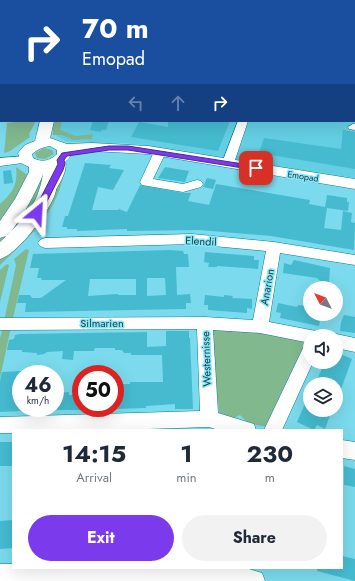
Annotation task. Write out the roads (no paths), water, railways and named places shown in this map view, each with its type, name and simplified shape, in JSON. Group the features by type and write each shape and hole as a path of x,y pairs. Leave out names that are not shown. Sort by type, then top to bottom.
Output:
{"main road":[{"path":"0,252 27,226 37,213 48,192 56,152 44,129 48,122"},
{"path":"0,232 14,215 36,172 30,159 30,148 56,152"},
{"name":"Emopad","path":"30,159 56,152 128,148 355,184"}],"street":[{"path":"56,0 69,0"},
{"path":"228,163 243,122"},
{"path":"160,152 146,182 183,188 197,184"},
{"path":"0,161 30,159"},
{"name":"Elendil","path":"45,243 192,239 274,247 355,260"},
{"name":"Anarion","path":"260,327 274,247"},
{"name":"Westernisse","path":"209,419 205,323 260,327 303,335"},
{"name":"Silmarien","path":"0,324 205,323"},
{"path":"343,342 355,345"},
{"path":"273,429 303,366"},
{"path":"0,425 209,419 240,429"},
{"path":"343,449 355,451"},
{"path":"0,575 186,575 221,571 254,581"}]}
